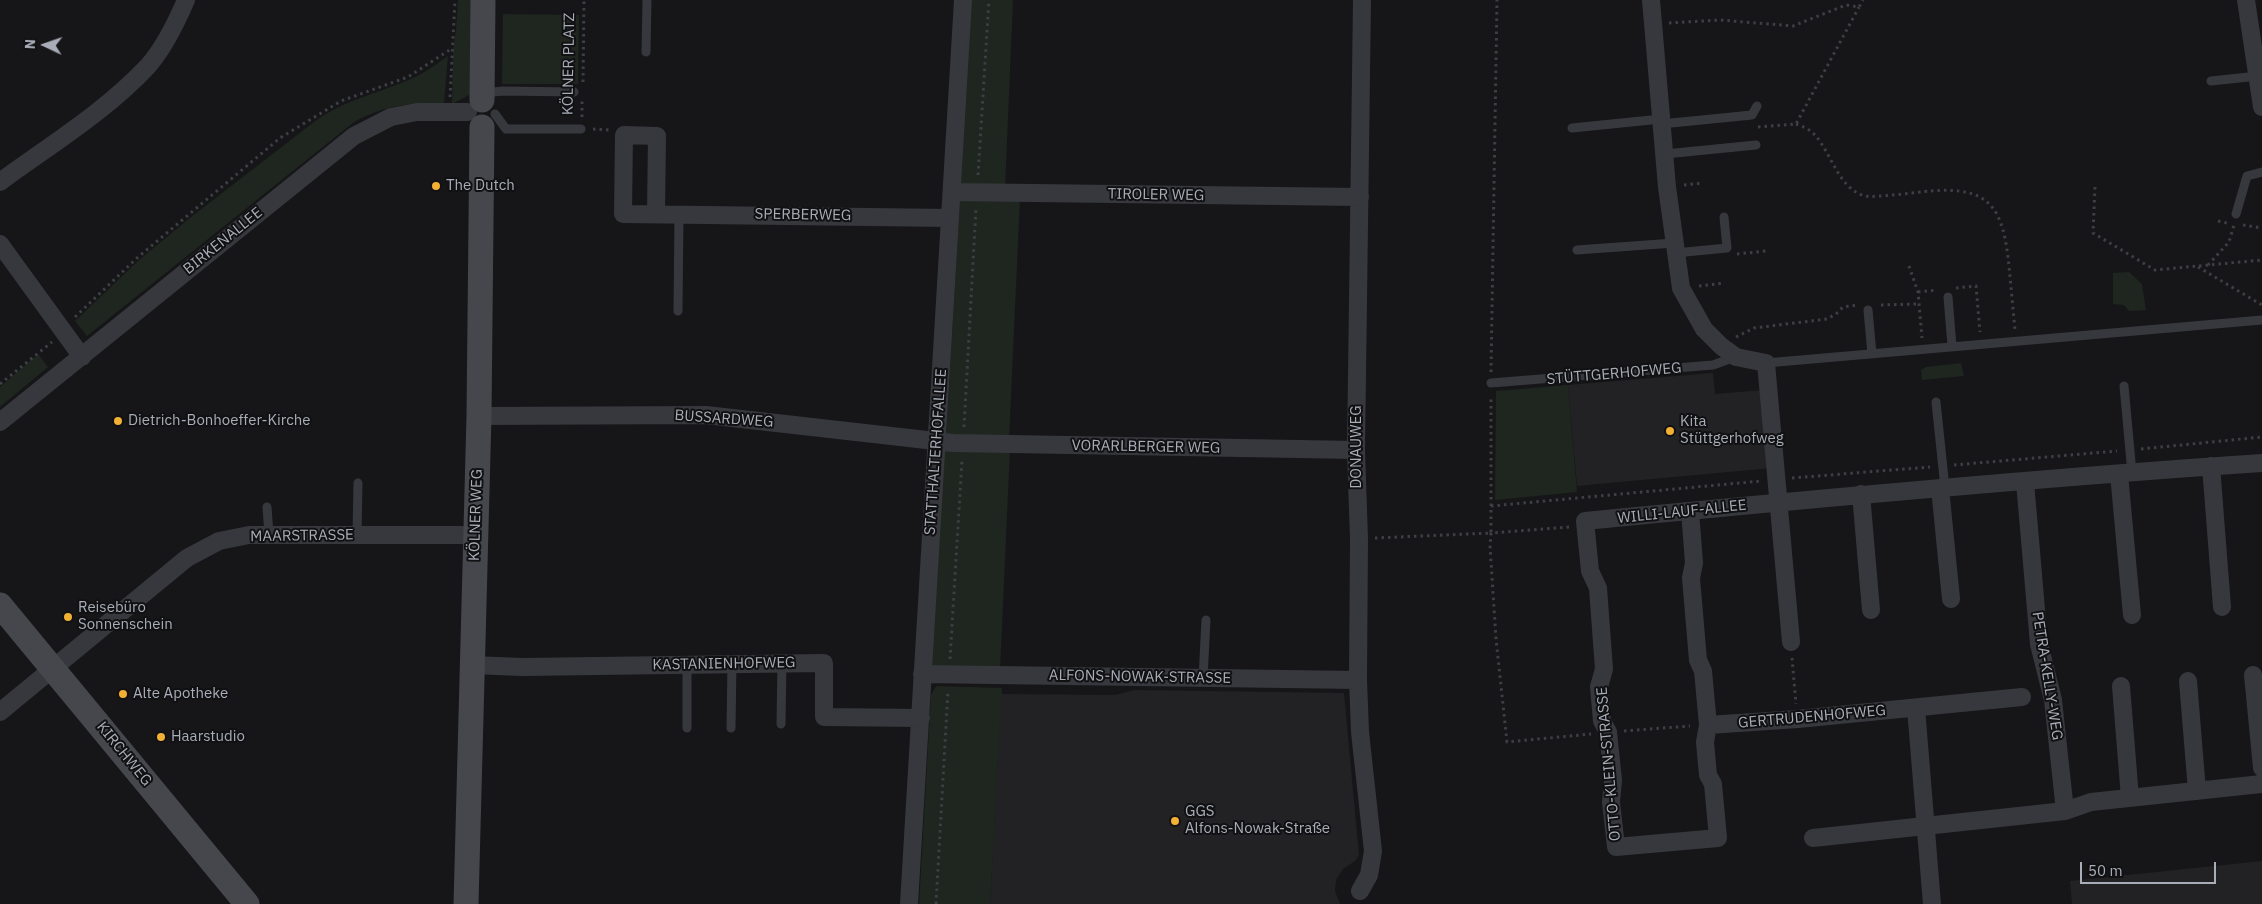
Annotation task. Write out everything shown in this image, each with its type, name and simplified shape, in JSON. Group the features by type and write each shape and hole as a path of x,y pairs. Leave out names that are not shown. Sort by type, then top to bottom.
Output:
{"street":[{"path":"0,182 112,100 149,65 178,20 186,0"},
{"name":"KÖLNER WEG","path":"466,904 479,416 476,110 483,0"},
{"name":"STATTHALTERHOFALLEE","path":"909,904 963,0"},
{"name":"DONAUWEG","path":"1360,891 1370,875 1374,851 1360,732 1358,680 1359,538 1356,450 1362,0"},
{"path":"1651,0 1661,122 1681,288 1704,329 1721,346 1736,357 1766,363 1791,642"},
{"path":"2246,0 2262,107"},
{"name":"BIRKENALLEE","path":"0,422 354,136 391,117 417,112 476,110"},
{"path":"624,134 657,136 656,213"},
{"name":"SPERBERWEG","path":"624,134 623,214 679,213 950,218"},
{"name":"TIROLER WEG","path":"952,192 1360,197"},
{"path":"0,244 82,357"},
{"name":"BUSSARDWEG","path":"479,416 706,415 937,442"},
{"name":"VORARLBERGER WEG","path":"937,442 1356,450"},
{"name":"WILLI-LAUF-ALLEE","path":"1585,522 1861,494 2262,463"},
{"path":"2211,466 2222,607"},
{"path":"2126,473 2132,615"},
{"name":"PETRA-KELLY-WEG","path":"2025,482 2039,644 2053,700 2065,811"},
{"path":"1942,488 1951,599"},
{"path":"1861,494 1871,610"},
{"name":"OTTO-KLEIN-STRASSE","path":"1585,522 1590,571 1598,588 1604,669 1599,687 1602,721 1608,732 1613,780 1611,802 1616,847 1718,838 1713,784 1708,775 1705,742 1708,725 1703,672 1698,660 1692,588 1694,563 1690,511"},
{"name":"MAARSTRASSE","path":"0,712 187,558 219,541 249,535 475,535"},
{"name":"KIRCHWEG","path":"0,605 247,904"},
{"name":"KASTANIENHOFWEG","path":"472,665 522,667 824,663 824,716 921,718"},
{"name":"ALFONS-NOWAK-STRASSE","path":"922,674 1358,680"},
{"path":"2253,675 2262,768"},
{"path":"2188,681 2197,791"},
{"path":"2121,686 2130,798"},
{"name":"GERTRUDENHOFWEG","path":"1708,725 1798,719 2022,697"},
{"path":"1916,708 1932,904"},
{"path":"1812,838 2065,811 2091,802 2262,784"}],"lane":[{"path":"646,52 647,0"},
{"path":"2211,81 2258,76"},
{"path":"476,110 503,91 578,92"},
{"path":"1572,128 1752,115 1757,106"},
{"name":"KÖLNER PLATZ","path":"476,110 506,129 581,129"},
{"path":"1665,154 1756,145"},
{"path":"2236,214 2247,176 2262,172"},
{"path":"678,311 679,213"},
{"path":"1577,250 1727,248 1724,217"},
{"path":"1948,297 1952,346"},
{"path":"1868,307 1872,354"},
{"path":"1766,363 2262,320"},
{"name":"STÜTTGERHOFWEG","path":"1491,383 1713,365 1736,357"},
{"path":"2124,386 2129,450 2126,473"},
{"path":"1936,402 1942,466 1942,488"},
{"path":"357,535 358,483"},
{"path":"267,508 269,535"},
{"path":"1203,678 1206,620"},
{"path":"781,724 782,663"},
{"path":"687,664 687,728"},
{"path":"731,728 732,664"}],"path":[{"path":"454,0 451,49 476,110"},
{"name":"KÖLNER PLATZ","path":"583,83 584,0"},
{"path":"1497,0 1490,546 1496,639 1507,742"},
{"path":"1796,124 1863,0"},
{"path":"1654,24 1720,20 1793,26 1846,5 1859,7"},
{"path":"0,384 64,330 137,258 280,138 341,101 408,77 451,49"},
{"name":"KÖLNER PLATZ","path":"578,92 581,129 619,130 624,134"},
{"path":"1749,128 1796,124 1812,131 1846,185 1866,196 1955,189 1975,194 1988,202 1997,214 2006,233 2016,341"},
{"path":"2095,186 2093,233 2155,270 2262,260"},
{"path":"2208,265 2229,242 2234,224"},
{"path":"1909,266 1918,292 1923,349"},
{"path":"2198,266 2262,305"},
{"path":"1681,288 1725,283"},
{"path":"1976,286 1980,344"},
{"path":"1878,304 1883,306 1918,304"},
{"path":"1721,346 1754,328 1827,319 1836,314 1842,306 1868,307"},
{"path":"1491,506 2262,437"},
{"path":"1359,538 1435,537 1578,526 1585,522"},
{"path":"1791,642 1798,719"}],"shaded area":[{"path":"458,0 474,0 473,93 452,104 453,51"},
{"path":"971,0 1013,0 1005,189 960,188"},
{"path":"503,14 579,15 578,84 502,84"},
{"path":"448,56 444,103 387,108 354,122 87,336 75,321 139,260 191,217 314,122 351,102 419,75"},
{"path":"960,198 1020,199 1009,439 946,436"},
{"path":"2129,272 2142,284 2146,310 2129,311 2124,305 2113,304 2113,273"},
{"path":"38,354 48,367 0,407 0,387"},
{"path":"1961,363 1964,376 1922,380 1921,370 1926,367"},
{"name":"Kita Stüttgerhofweg","path":"1713,373 1715,394 1764,390 1771,468 1577,486 1568,385"},
{"path":"1568,385 1577,492 1495,500 1496,391"},
{"path":"943,446 1010,449 1000,671 929,669"},
{"path":"936,686 1002,688 990,904 919,904 931,695"},
{"name":"GGS Alfons-Nowak-Straße","path":"1135,690 1344,693 1359,855 1355,861 1343,869 1336,880 1335,891 1340,904 990,904 1001,694 1115,695"},
{"path":"2262,861 2262,904 2072,904 2070,881"}],"place":[{"name":"The Dutch","path":"436,186"},
{"name":"Dietrich-Bonhoeffer-Kirche","path":"118,421"},
{"name":"Kita Stüttgerhofweg","path":"1670,431"},
{"name":"Reisebüro Sonnenschein","path":"68,617"},
{"name":"Alte Apotheke","path":"123,694"},
{"name":"Haarstudio","path":"161,737"},
{"name":"GGS Alfons-Nowak-Straße","path":"1175,821"}]}
